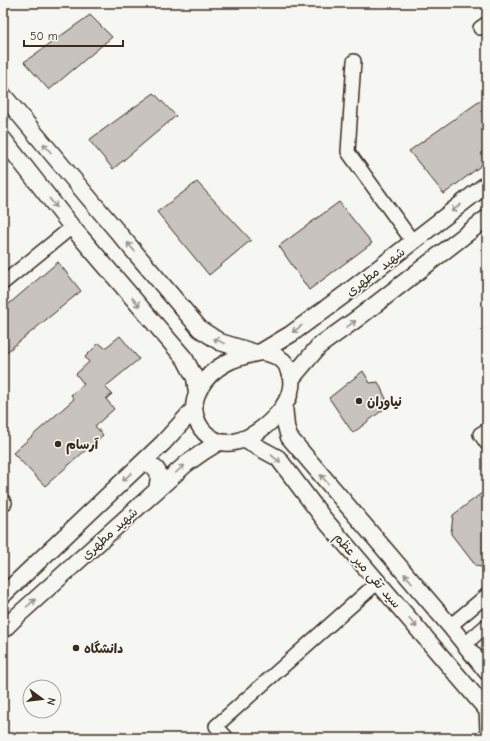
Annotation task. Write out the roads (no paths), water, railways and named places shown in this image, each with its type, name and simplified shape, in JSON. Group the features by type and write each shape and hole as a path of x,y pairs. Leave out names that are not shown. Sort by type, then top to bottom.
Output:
{"main road":[{"path":"3,95 200,329 220,342 258,353 273,355 286,363 292,378 290,393 284,406 275,418 256,434 234,442 219,442 208,437 196,419 194,409 197,393 195,378 185,359 72,227 3,139"},
{"name":"شهید مطهری","path":"258,353 291,334 487,184"},
{"name":"شهید مطهری","path":"292,378 319,346 358,318 487,218"},
{"path":"322,311 322,322 324,329 335,334"},
{"path":"197,393 207,377 225,364 244,355 258,353"},
{"name":"سید تقی میر عظم","path":"284,406 286,426 289,437 450,626 487,672"},
{"name":"شهید مطهری","path":"3,594 163,443 194,409"},
{"name":"سید تقی میر عظم","path":"243,439 278,458 324,519 486,709"},
{"name":"شهید مطهری","path":"3,630 186,464 219,442"},
{"path":"143,462 157,469 159,478 157,490"}],"street":[{"path":"354,61 348,152 413,242"},
{"path":"3,283 72,227"},
{"path":"487,430 480,434 487,444"},
{"path":"227,738 216,726 378,582"},
{"path":"450,626 487,595"},
{"path":"472,608 471,617 476,624 487,624"},
{"path":"464,645 487,624"},
{"path":"486,709 487,733"}],"place":[{"name":"نیاوران","path":"359,401"},
{"name":"آرسام","path":"58,444"},
{"name":"دانشگاه","path":"76,648"}]}
